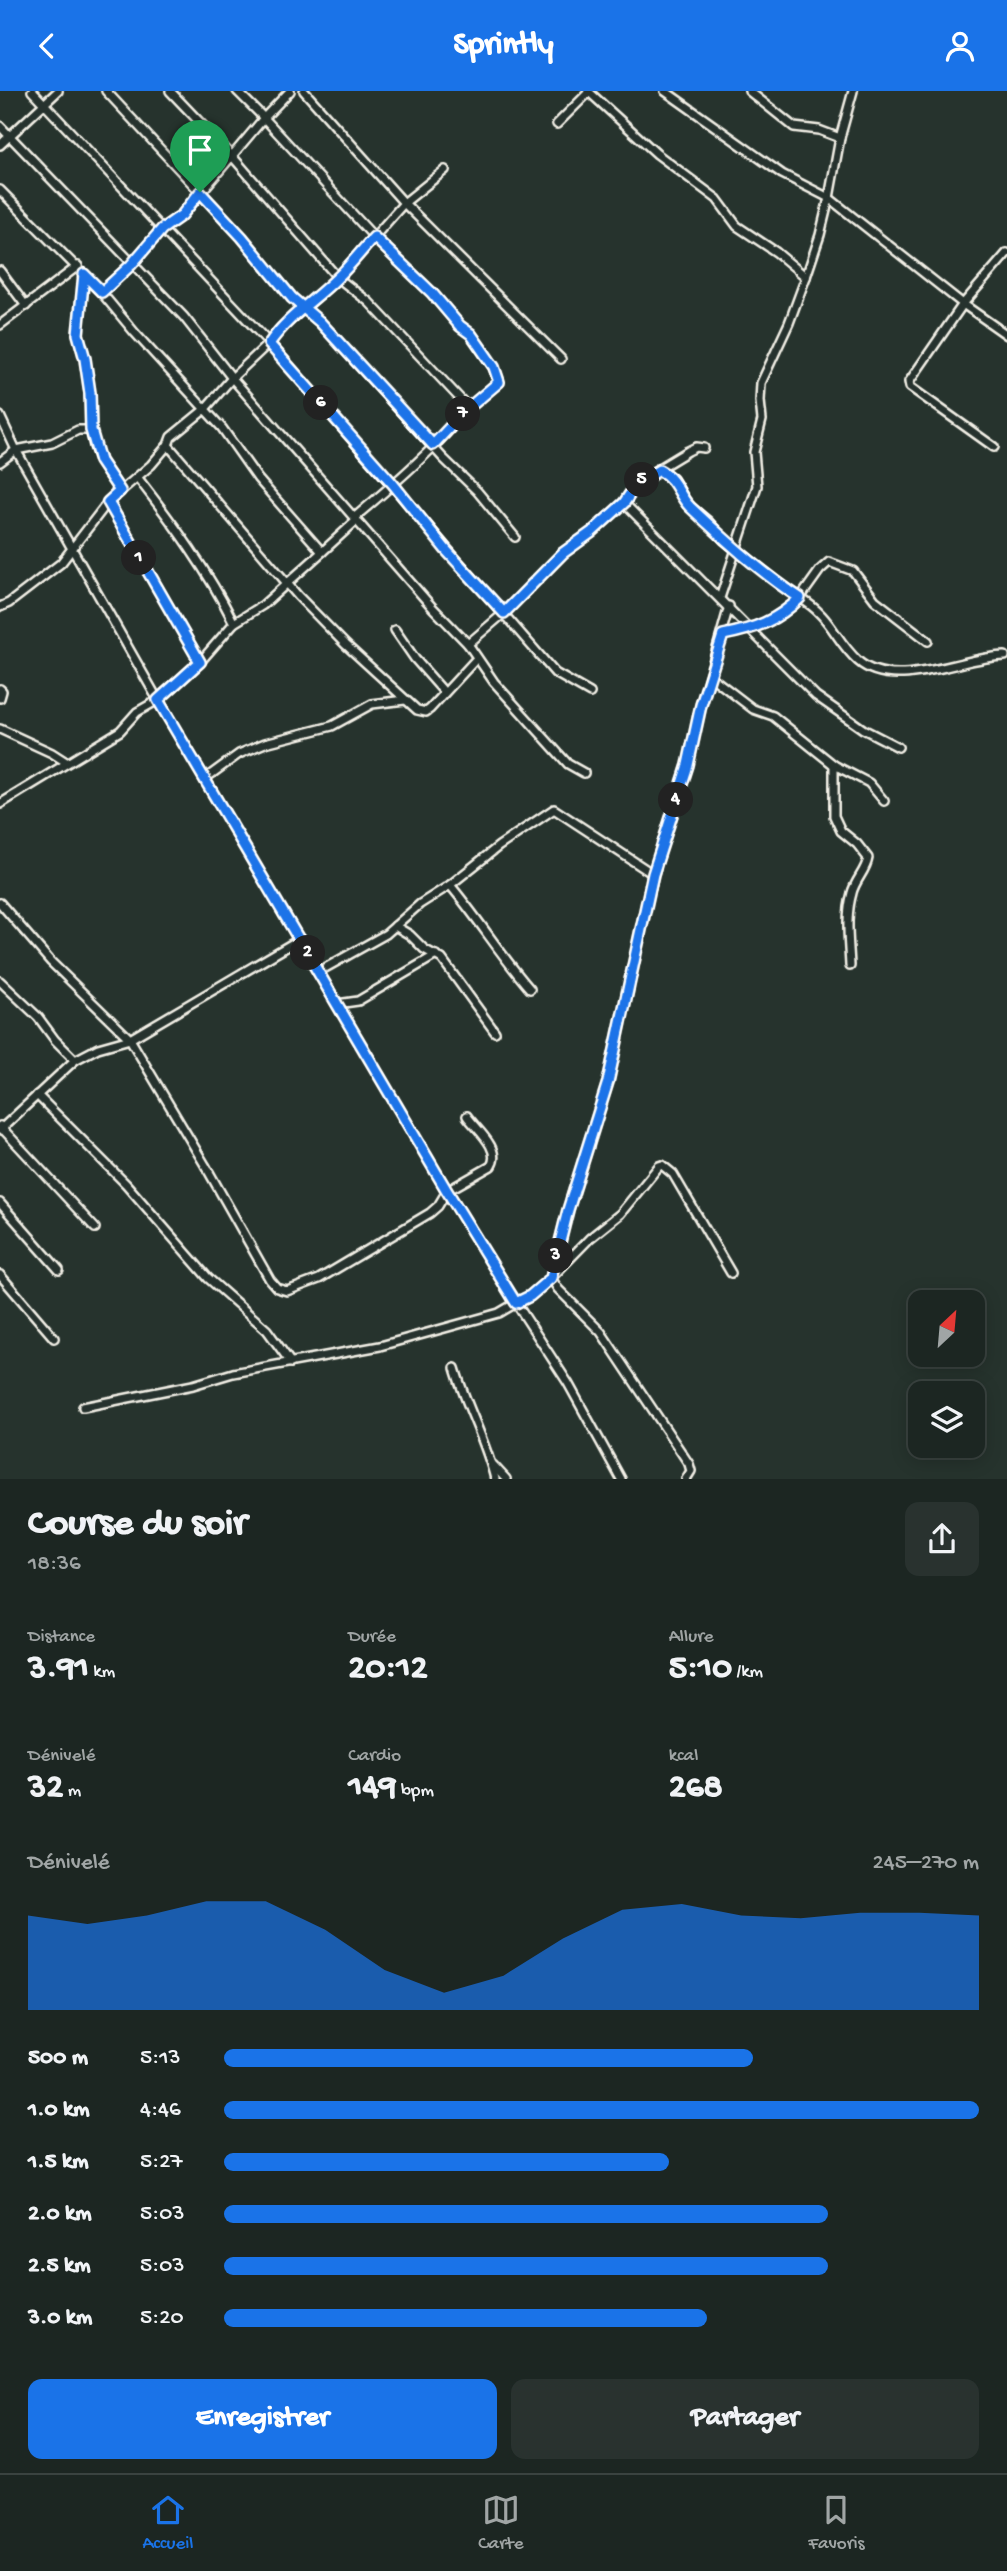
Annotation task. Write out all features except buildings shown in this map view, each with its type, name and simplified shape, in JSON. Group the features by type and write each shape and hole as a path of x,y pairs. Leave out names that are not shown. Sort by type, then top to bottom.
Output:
{"street":[{"path":"32,91 269,344 555,673 590,694"},
{"path":"0,145 58,91"},
{"path":"106,91 242,237 302,308 320,322 477,491 515,537"},
{"path":"170,91 232,156 338,278 369,302 466,405 466,410"},
{"path":"0,804 120,731 137,712 158,700 200,662 234,623 263,605 322,552 466,410 497,386 499,377 494,367 471,334 460,326 432,293 374,237 237,91"},
{"path":"102,292 131,265 162,229 182,215 290,91"},
{"path":"304,91 404,203 561,359"},
{"path":"665,91 782,174 829,198 1007,335"},
{"path":"749,91 794,127 819,130 840,138"},
{"path":"720,598 757,487 754,452 761,428 761,383 789,323 820,235 840,138 853,91"},
{"path":"557,124 589,92 657,154 717,199 737,226 806,277"},
{"path":"0,126 184,317 232,378 433,608 468,643 494,682 568,764 584,773"},
{"path":"0,607 61,563 108,502 137,477 168,445 171,437 204,410 232,378 269,344 280,329 338,278 404,203 445,170"},
{"path":"0,190 102,292 135,333 222,428 258,479 322,552"},
{"path":"993,447 910,387 909,382 963,303 1007,253"},
{"path":"0,325 78,267"},
{"path":"0,271 26,306"},
{"path":"84,274 78,334 90,393 91,430 100,461 120,491"},
{"path":"0,416 16,450 158,700 447,1191 568,1383 621,1479"},
{"path":"0,462 16,450 52,443 78,430 91,430"},
{"path":"168,445 286,583 346,645 417,710 426,712 477,658"},
{"path":"468,643 504,613 563,553 592,532 624,503 636,485 688,451 696,447 704,448"},
{"path":"659,470 673,479 687,503 736,549 819,610 847,649 870,670 907,672 952,667 1005,656"},
{"path":"137,477 182,537 218,592 234,623"},
{"path":"108,502 200,662"},
{"path":"624,503 816,696 863,729 898,747"},
{"path":"723,635 750,630 782,615 800,598 829,562 849,568 875,600 928,641"},
{"path":"551,1278 568,1210 608,1082 653,874 688,765 729,606"},
{"path":"395,630 415,660 444,692"},
{"path":"710,676 747,705 773,716 834,765 869,783 884,801"},
{"path":"0,689 0,698"},
{"path":"206,778 239,754 265,743 332,726 372,704 405,700"},
{"path":"0,729 66,762"},
{"path":"834,765 836,824 868,858 867,865 853,889 849,906 849,966"},
{"path":"318,972 386,934 420,904 554,809 653,874"},
{"path":"450,885 530,989"},
{"path":"0,903 51,962 130,1039 270,1280 277,1287 287,1291 319,1279 435,1209 447,1191 491,1166 495,1161 494,1153 488,1141 467,1116"},
{"path":"395,926 404,930 417,944 449,966 495,1032"},
{"path":"95,1227 1,1128 75,1060 98,1048 130,1039 300,939"},
{"path":"337,1004 358,1001 436,955"},
{"path":"0,981 38,1017 55,1041 75,1060"},
{"path":"37,1095 126,1184 208,1278 267,1330 291,1363"},
{"path":"83,1407 193,1385 233,1373 412,1338 499,1313 530,1296 551,1278 590,1238 620,1214 662,1165 673,1174 731,1273"},
{"path":"1,1208 59,1270"},
{"path":"0,1275 54,1338"},
{"path":"551,1278 607,1339 689,1464 691,1471 686,1479"},
{"path":"455,1368 464,1400 492,1465 495,1479"},
{"path":"492,1465 506,1479"}],"route":[{"path":"200,192 182,215 162,229 131,265 102,292 84,274 78,334 90,393 94,446 100,461 120,491 108,502 200,662 158,700 447,1191 516,1303 530,1296 551,1278 568,1210 608,1082 653,874 688,765 701,705 723,635 765,624 782,615 800,598 724,540 709,522 687,503 673,479 659,470 636,485 624,503 592,532 563,553 504,613 446,550 393,484 269,344 280,329 302,308 338,278 374,237 402,262 460,326 471,334 494,367 499,382 466,410 433,445 320,322 302,308 292,298 260,257 200,192"}]}
